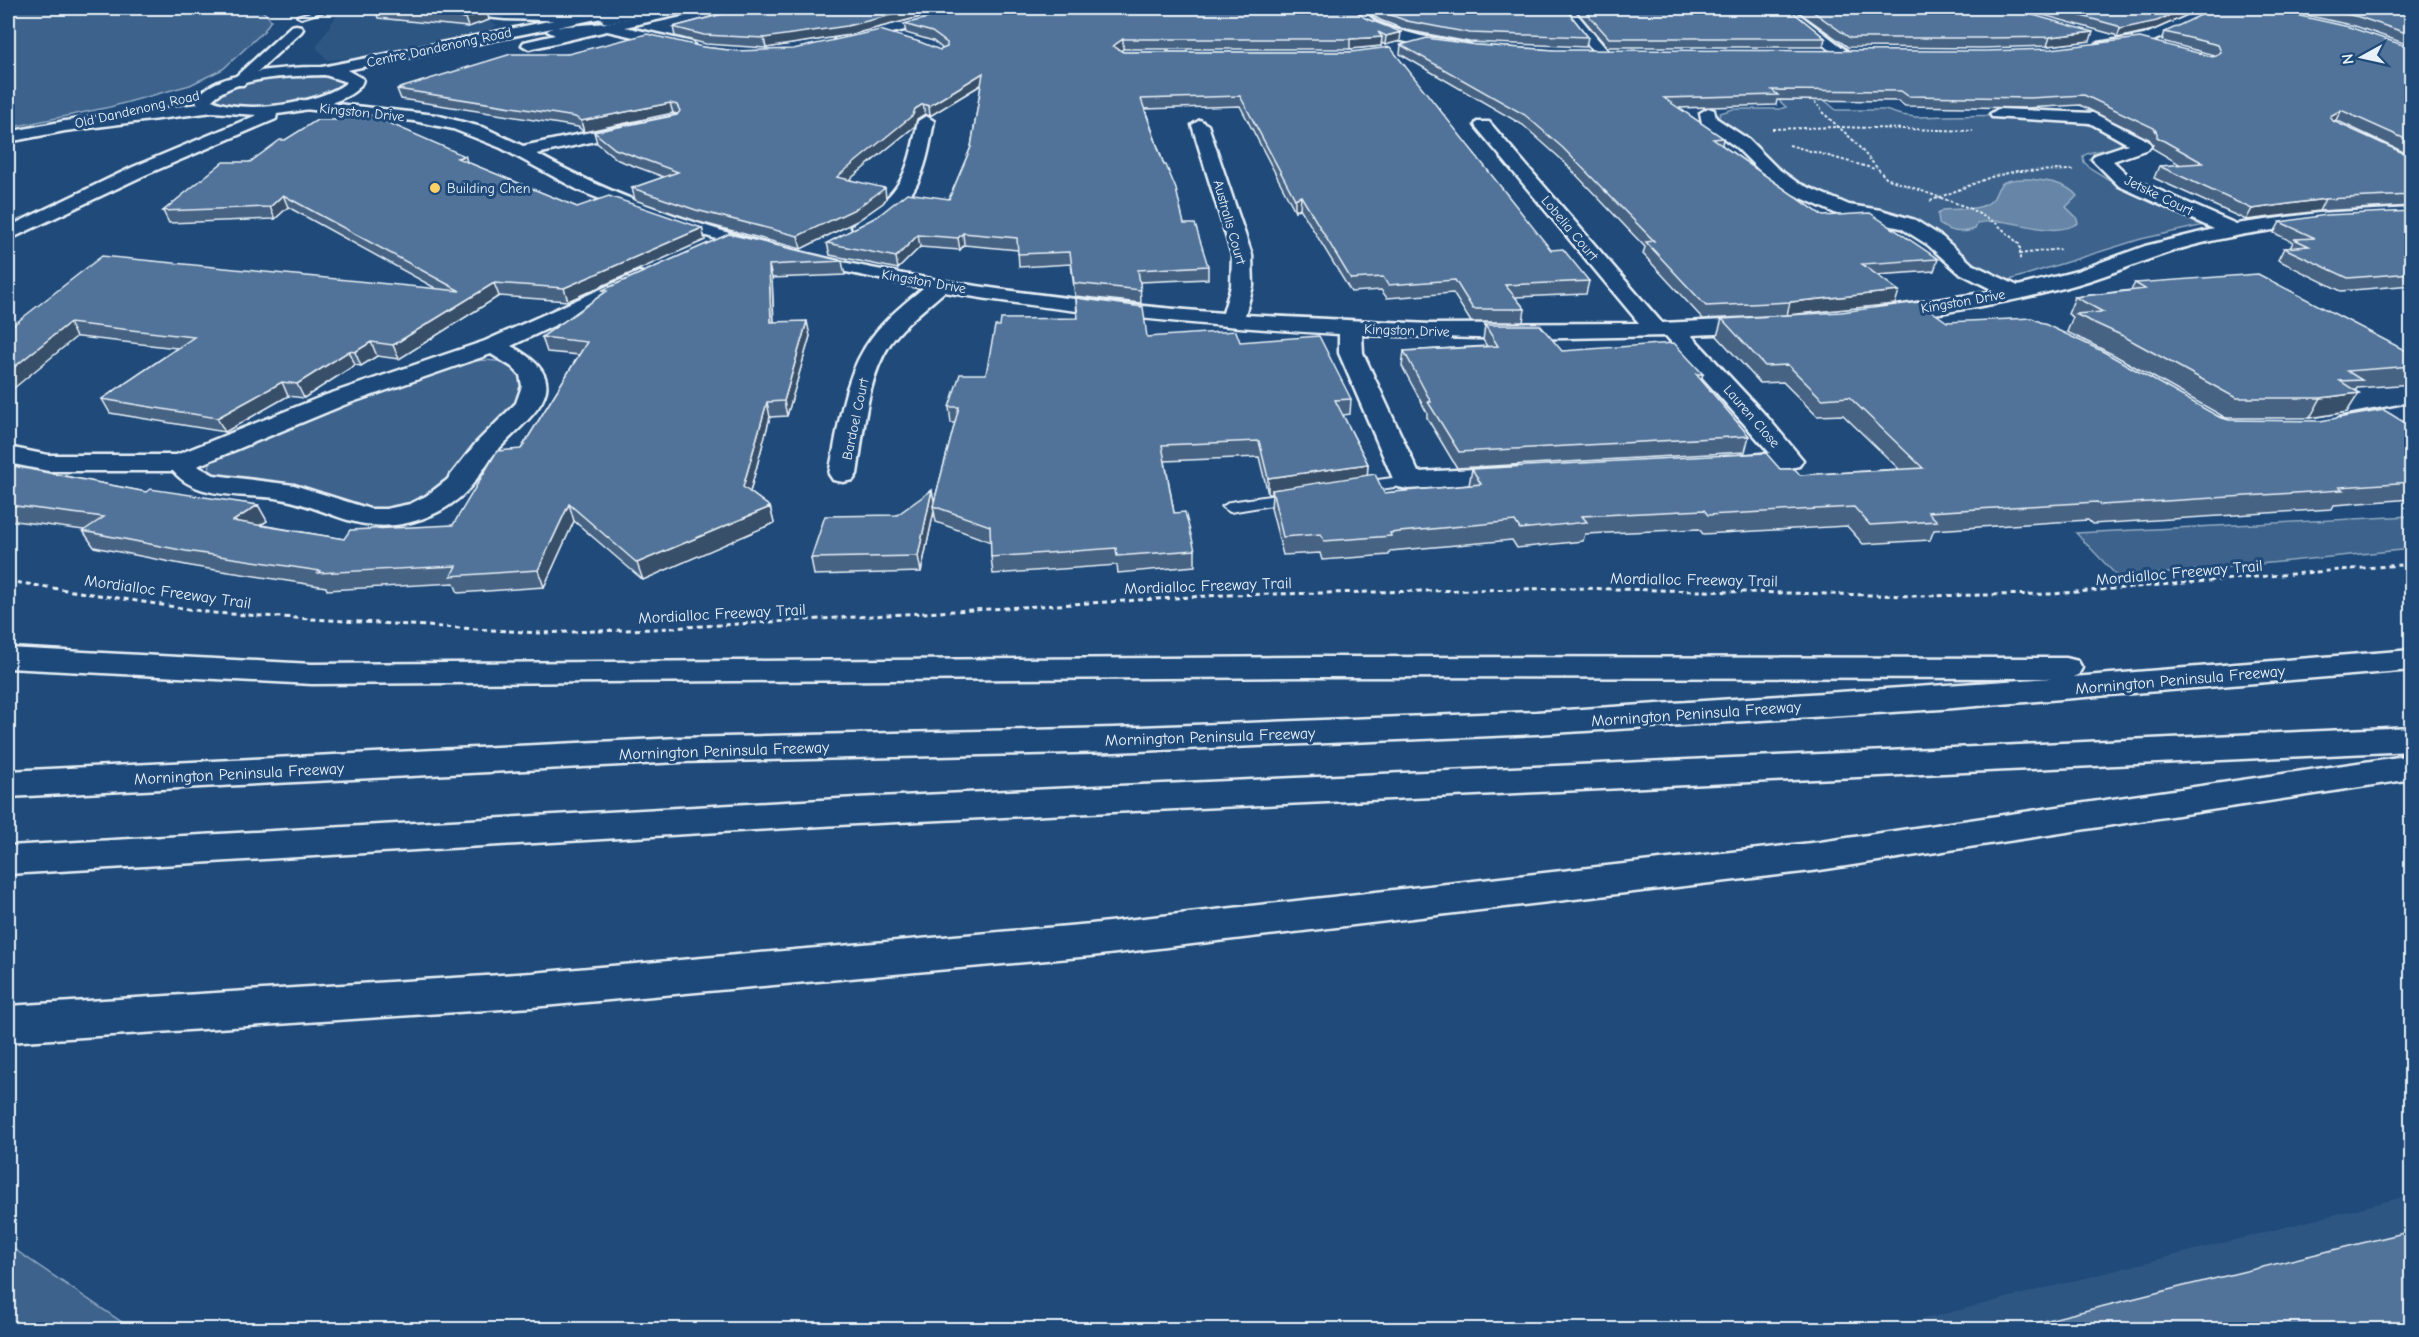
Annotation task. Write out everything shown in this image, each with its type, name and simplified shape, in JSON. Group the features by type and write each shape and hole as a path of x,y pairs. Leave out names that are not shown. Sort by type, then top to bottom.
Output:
{"main road":[{"path":"433,8 587,20 607,25 606,27"},
{"name":"Centre Dandenong Road","path":"297,106 331,98 353,85 404,63 554,31 630,8"},
{"name":"Centre Dandenong Road","path":"318,71 537,26 662,8"},
{"name":"Centre Dandenong Road","path":"529,45 693,8"},
{"path":"830,44 973,8"},
{"path":"1351,8 1366,21 1399,34 1478,48"},
{"path":"1566,8 1608,53 1582,53"},
{"path":"1784,8 1850,54 1821,54"},
{"path":"2084,49 2138,41 2159,35 2194,18 2244,8"},
{"path":"505,15 519,21 520,30"},
{"path":"293,61 298,18"},
{"path":"8,223 207,124 216,103 298,18"},
{"path":"554,31 606,27 698,48"},
{"path":"880,32 908,40"},
{"path":"2095,35 2122,44"},
{"path":"1397,50 1426,40"},
{"path":"2138,41 2159,46"},
{"path":"238,82 293,61 318,71"},
{"name":"Kingston Drive","path":"318,71 344,74 353,85 374,102 423,118 477,131 520,152 553,173 628,205 729,239 804,258 939,285 1089,306 1232,320 1352,328 1524,332 1664,330 1789,323"},
{"path":"216,103 263,110 297,106"},
{"name":"Old Dandenong Road","path":"8,137 216,103"},
{"path":"8,234 139,171 297,106"},
{"name":"Kingston Drive","path":"297,106 423,118"},
{"path":"1708,113 1708,120 1742,143 1771,172 1786,183 1833,206 1908,224 1935,241 1965,268 2013,292"},
{"name":"Jetske Court","path":"1998,114 2093,118 2142,145 2101,159 2124,182 2235,231"},
{"path":"804,258 880,216 906,191 913,180 926,122"},
{"path":"520,152 650,125"},
{"name":"Australis Court","path":"1200,125 1242,255 1242,286 1232,320"},
{"name":"Lobelia Court","path":"1483,125 1664,330"},
{"name":"Kingston Drive","path":"1865,316 1979,300 2073,279 2163,247 2235,231 2316,220 2412,214"},
{"path":"698,253 729,239"},
{"path":"8,455 48,463 180,463 335,400 492,346 656,271"},
{"name":"Bardoel Court","path":"843,474 869,359 879,343 898,322 939,285"},
{"path":"1979,300 2015,317"},
{"path":"1352,328 1349,344 1351,353 1408,481 1538,474"},
{"name":"Lauren Close","path":"1664,330 1759,423 1790,460 1709,465"},
{"path":"180,463 191,475 206,482 280,490 307,497 352,515 391,518 418,511 445,495 461,480 490,442 515,421 530,403 534,386 532,374 515,358 492,346"},
{"path":"2327,426 2412,411"},
{"path":"8,658 312,674 1310,667 2305,669"},
{"name":"Mornington Peninsula Freeway","path":"8,784 679,750 1114,740 1536,723 1941,698 2412,660"},
{"path":"8,860 856,811 2412,739"},
{"path":"8,1024 532,990 1091,940 1820,856 2412,767"}],"lane":[{"path":"298,18 331,8"},
{"path":"1342,489 1408,481"},
{"path":"1230,507 1311,495"}],"path":[{"path":"1809,95 1820,111 1863,150 1875,169 1890,181 1941,197 1991,222 2013,236 2020,245 2019,254"},
{"path":"1776,135 1772,128 1838,127 1980,131"},
{"path":"1780,142 1875,169"},
{"path":"1926,202 1990,177 2017,171 2079,170"},
{"name":"Mordialloc Freeway Trail","path":"8,581 214,613 541,633 654,629 1224,595 1573,588 1914,596 2053,594 2412,564"}],"shaded area":[{"path":"8,8 260,8 271,20 264,31 223,69 190,85 110,107 8,128"},
{"path":"354,8 490,21 497,25 490,30 409,48 361,57 328,60 316,47 338,13"},
{"path":"1735,60 1779,60 1836,110 1885,110 1916,117 2026,116 2085,124 2107,132 2122,144 2083,156 2084,162 2090,168 2131,193 2204,225 2141,239 2003,282 1965,261 1939,236 1854,209 1802,187 1780,172 1762,152 1718,120 1720,113 1733,109 1786,107"},
{"path":"322,75 342,80 343,84 333,92 319,98 284,105 231,105 219,102 217,98 239,84 253,80 281,76"},
{"path":"2015,179 2055,183 2072,191 2077,196 2066,207 2076,217 2078,223 2069,227 2049,229 1992,221 1978,223 1975,229 1961,232 1947,229 1939,224 1938,214 1943,210 1980,207 1995,197 2001,184"},
{"path":"484,360 508,362 518,373 524,386 519,405 441,490 410,507 376,511 312,490 286,484 226,477 214,474 209,469 210,462 219,454 337,403 466,362"},
{"path":"2411,516 2411,549 2119,578 2076,533"},
{"path":"2411,1195 2411,1329 1885,1329"},
{"path":"8,1245 132,1329 8,1329"}],"building":[{"path":"375,8 451,8 487,11 465,18"},
{"path":"712,8 920,8 847,26 764,38 704,35 673,27 734,11"},
{"path":"967,8 1352,8 1365,18 1401,32 1386,36 1378,32 1382,37 1350,39 1123,39 1113,46 1123,52 1351,52 1390,47 1551,250 1563,249 1589,281 1505,285 1525,309 1473,309 1455,280 1388,285 1383,277 1351,279 1301,196 1295,199 1240,96 1141,99 1164,165 1176,189 1184,224 1195,224 1208,266 1138,270 1141,290 1074,283 1070,252 1018,254 1017,238 963,233 958,238 918,235 896,257 827,243 878,216 907,193 949,199 971,147 983,73 929,106 923,104 915,109 913,115 837,177 885,188 855,209 798,236 696,210 632,188 678,172 615,149 594,132 677,115 680,111 677,105 670,103 581,121 575,117 397,89 511,54 568,54 647,34 703,47 737,51 793,49 880,30 940,50 947,47 947,43 932,32 904,24"},
{"path":"1375,8 1565,8 1588,37 1470,33 1407,21"},
{"path":"1582,8 1788,8 1825,38 1609,38"},
{"path":"1808,8 2008,8 2093,32 2050,37 1850,38"},
{"path":"2052,8 2187,8 2157,21 2120,29 2118,26"},
{"path":"2237,8 2264,8 2349,27 2412,48 2412,142 2341,110 2330,116 2333,121 2412,157 2412,195 2325,199 2252,209 2159,166 2203,163 2157,137 2154,128 2084,95 2030,98 1908,96 1901,91 1772,90 1778,95 1664,98 1723,138 1713,139 1823,216 1870,213 1938,259 1862,264 1899,291 1790,302 1706,306 1646,242 1654,241 1563,148 1525,115 1401,45 1427,38 1477,45 1554,50 1986,51 2051,49 2140,38 2213,57 2221,52 2218,45 2165,32 2203,14"},
{"path":"2317,8 2412,8 2412,35 2359,17"},
{"path":"359,110 465,156 457,158 577,207 609,196 702,228 564,288 494,283 393,345 371,342 355,352 349,351 297,384 282,382 217,418 102,399 194,337 69,323 8,372 8,329 102,256 460,291 283,195 270,207 163,211 223,162 250,162 280,140 285,140 317,120 336,120"},
{"path":"2412,211 2412,273 2348,278 2284,248 2309,246 2294,239 2315,238 2280,222 2326,215"},
{"path":"729,234 842,261 769,265 771,322 807,321 784,401 767,402 743,487 770,507 637,563 569,504 538,570 451,576 456,566 318,573 320,571 186,551 83,531 104,517 8,505 8,465 146,492 150,489 258,505 233,521 344,539 350,530 453,525 497,451 521,449 587,342 542,337 607,291 603,290"},
{"path":"2258,274 2412,354 2412,366 2347,371 2362,380 2340,381 2359,393 2321,398 2236,398 2123,336 2075,314 2103,312 2075,297 2145,289 2135,283"},
{"path":"1076,298 1143,307 1147,337 1236,331 1240,342 1319,336 1351,399 1335,400 1368,464 1268,478 1259,441 1162,445 1174,513 1185,512 1195,550 1117,556 1116,548 991,557 990,526 933,506 959,407 949,407 960,374 986,374 995,326 1000,326 1001,319 1078,318"},
{"path":"1919,302 1947,322 2032,318 2104,352 2219,417 2229,420 2320,421 2384,410 2412,427 2412,482 2339,487 2343,490 2101,505 2097,502 1928,512 1937,521 1870,525 1854,507 1708,515 1704,510 1582,516 1587,522 1520,529 1515,521 1390,533 1391,536 1324,541 1321,534 1283,537 1272,490 1375,474 1384,493 1481,484 1472,469 1766,453 1780,469 1795,469 1800,475 1923,468 1849,397 1822,399 1788,365 1765,366 1722,319 1841,312"},
{"path":"1485,325 1540,325 1562,351 1674,343 1703,374 1696,374 1749,436 1459,452 1428,402 1431,402 1404,351 1498,346"},
{"path":"932,490 918,556 811,558 825,516 897,515"},
{"path":"2412,1231 2412,1329 2012,1329 2184,1286"}],"place":[{"name":"Building Chen","path":"435,188"}]}
